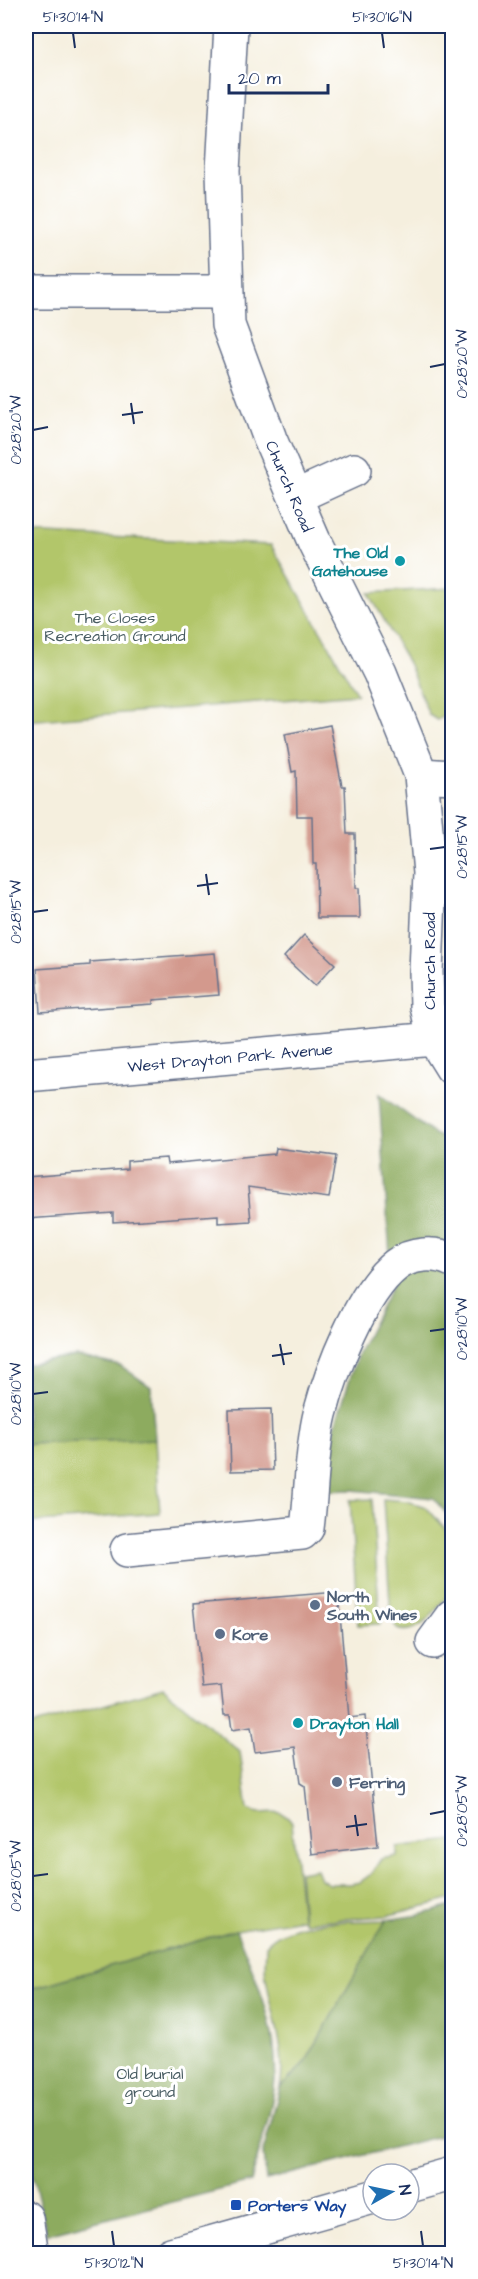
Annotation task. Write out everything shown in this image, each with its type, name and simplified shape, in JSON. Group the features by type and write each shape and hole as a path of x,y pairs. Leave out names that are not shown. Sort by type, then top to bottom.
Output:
{"street":[{"name":"Church Road","path":"231,26 223,171 228,326 270,439 314,541 380,673 420,775 430,873 427,1006 434,1039 453,1068"},
{"path":"26,292 227,292"},
{"path":"295,496 354,471"},
{"path":"420,775 453,777"},
{"name":"West Drayton Park Avenue","path":"26,1075 434,1039"},
{"path":"128,1550 302,1533 307,1528 320,1416 340,1352 354,1325 381,1281 398,1264 424,1255 439,1255 453,1260"},
{"path":"433,1642 453,1616"},
{"path":"421,2183 453,2174"},
{"path":"171,2253 361,2200"},
{"path":"26,2218 32,2253"}],"green space":[{"name":"The Closes Recreation Ground","path":"26,533 271,545 357,694 26,721"},
{"path":"452,588 452,667 447,714 437,720 429,715 409,665 369,593"},
{"path":"379,1094 434,1134 452,1143 452,1520 433,1498 352,1490 324,1491 334,1429 358,1353 392,1286"},
{"path":"76,1356 121,1366 151,1387 155,1439 26,1444 26,1365"},
{"path":"155,1439 160,1513 26,1523 26,1444"},
{"path":"372,1499 380,1624 358,1625 350,1500"},
{"path":"383,1499 407,1501 426,1507 452,1536 452,1590 422,1625 406,1631 397,1629 391,1618"},
{"path":"163,1688 240,1752 248,1809 260,1813 276,1812 287,1817 292,1823 302,1919 236,1930 26,1990 26,1727"},
{"path":"452,1840 452,1899 386,1916 303,1922 299,1872 317,1869 321,1879 329,1884 360,1882 371,1874 381,1859 397,1856 397,1847"},
{"path":"452,1906 452,2133 266,2180 263,2153 280,2088 305,2063 386,1920 420,1915"},
{"path":"386,1920 305,2063 280,2088 282,2060 265,1974 266,1945 276,1936 305,1925 339,1921"},
{"name":"Old burial ground","path":"236,1930 266,2007 274,2049 274,2089 251,2182 47,2234 26,2148 26,1990"}],"building":[{"path":"330,725 342,786 345,786 347,834 355,834 356,888 359,888 360,918 317,918 312,816 297,816 296,771 292,772 285,734"},
{"path":"304,935 335,964 315,986 284,957"},
{"path":"215,953 219,995 153,1000 153,1004 40,1012 37,969 90,965 90,962"},
{"path":"276,1148 336,1156 329,1198 248,1187 251,1221 218,1223 218,1215 113,1222 113,1213 26,1219 26,1177 127,1169 127,1161 166,1158 167,1164 275,1154"},
{"path":"271,1409 273,1470 231,1471 229,1410"},
{"name":"Drayton Hall","path":"338,1592 349,1718 365,1716 378,1846 312,1854 305,1786 300,1783 295,1747 255,1752 251,1727 232,1730 230,1715 224,1715 221,1686 202,1688 193,1604"}],"place":[{"name":"The Old Gatehouse","path":"400,561"},
{"name":"North South Wines","path":"315,1605"},
{"name":"Kore","path":"220,1634"},
{"name":"Drayton Hall","path":"298,1723"},
{"name":"Ferring","path":"337,1782"},
{"name":"Porters Way","path":"236,2205"}]}
